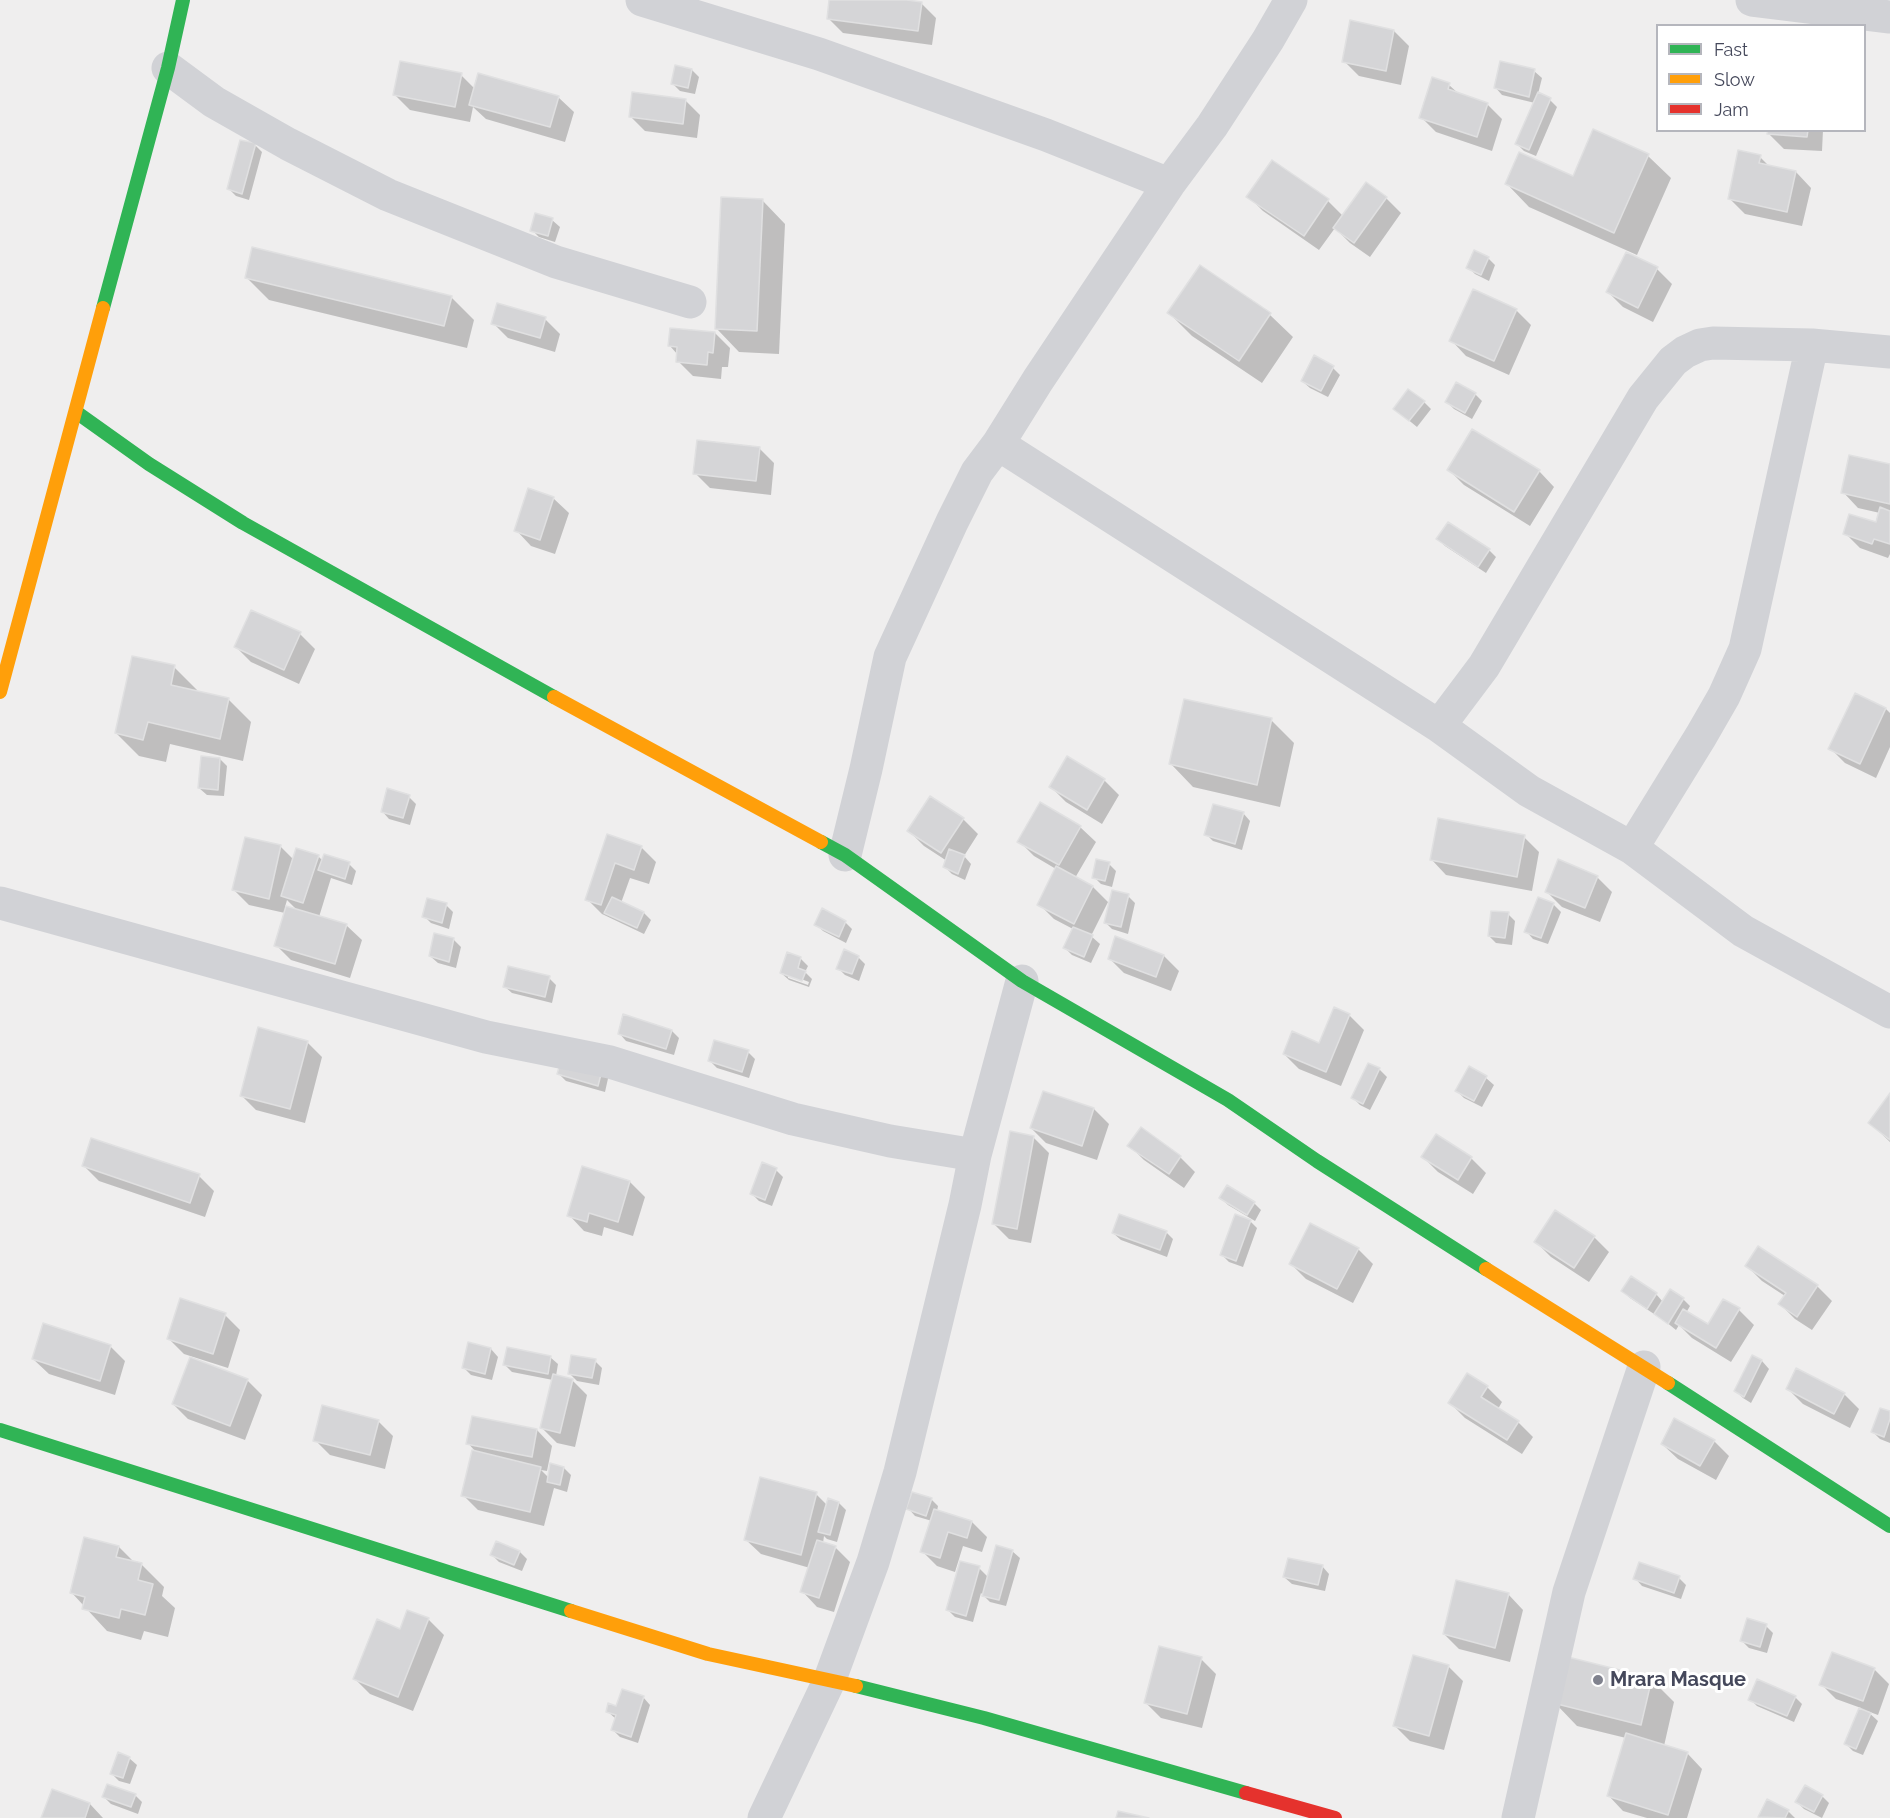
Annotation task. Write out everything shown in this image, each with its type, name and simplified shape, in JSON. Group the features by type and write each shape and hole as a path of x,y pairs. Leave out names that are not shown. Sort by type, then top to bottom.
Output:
{"street":[{"path":"0,692 168,68 183,0"},
{"path":"642,0 819,54 1046,135 1169,184"},
{"path":"845,855 890,657 977,472 998,444 1169,184 1212,126 1291,0"},
{"path":"1752,0 1890,17"},
{"path":"168,68 214,102 288,144 388,195 556,262 690,302"},
{"path":"1439,726 1484,666 1643,398 1673,361 1700,345 1713,343 1812,345 1890,352"},
{"path":"1632,848 1724,696 1745,650 1812,345"},
{"path":"76,412 149,464 243,523 475,654 845,855 962,936 1022,981 1228,1100 1317,1161 1644,1367 1890,1526"},
{"path":"998,444 1439,726 1529,791 1632,848 1743,931 1890,1012"},
{"path":"0,903 486,1037 610,1062 793,1119 890,1142 975,1155"},
{"path":"764,1818 830,1678 873,1562 900,1472 975,1155 1022,981"},
{"path":"1518,1818 1569,1592 1644,1367"},
{"path":"0,1430 708,1654 830,1678 984,1718 1335,1818"}],"building":[{"path":"829,0 922,2 918,31 827,19"},
{"path":"1350,20 1394,30 1386,71 1342,62"},
{"path":"400,61 462,73 455,107 393,95"},
{"path":"1500,61 1535,69 1529,97 1494,88"},
{"path":"675,65 692,69 688,88 671,84"},
{"path":"478,73 559,96 550,127 469,105"},
{"path":"1432,77 1450,83 1448,89 1488,103 1477,137 1419,118"},
{"path":"632,92 686,99 683,124 629,117"},
{"path":"1538,92 1551,98 1529,150 1515,144"},
{"path":"1593,129 1649,154 1614,233 1505,184 1519,152 1573,176"},
{"path":"1768,132 1808,132 1807,137 1767,134"},
{"path":"240,140 256,143 242,194 227,189"},
{"path":"1738,150 1761,155 1759,163 1796,171 1787,212 1728,199"},
{"path":"1272,160 1329,199 1304,236 1246,197"},
{"path":"1366,182 1387,197 1354,243 1333,228"},
{"path":"721,197 763,199 757,331 715,329"},
{"path":"535,213 553,218 548,236 530,231"},
{"path":"252,247 452,296 444,326 245,278"},
{"path":"1474,250 1489,257 1481,275 1466,268"},
{"path":"1626,252 1658,267 1638,308 1606,292"},
{"path":"1200,265 1271,313 1239,361 1167,313"},
{"path":"1473,289 1517,309 1494,361 1449,341"},
{"path":"497,303 546,317 540,338 491,324"},
{"path":"670,328 715,332 713,353 708,352 707,365 676,362 677,347 668,346"},
{"path":"1314,355 1334,366 1321,391 1301,381"},
{"path":"1456,382 1476,393 1465,413 1445,402"},
{"path":"1408,389 1425,401 1409,421 1393,409"},
{"path":"1472,429 1540,470 1514,512 1447,470"},
{"path":"697,440 760,447 756,481 693,474"},
{"path":"1849,455 1890,464 1890,504 1841,493"},
{"path":"528,488 554,497 540,540 514,531"},
{"path":"1880,507 1890,511 1890,544 1874,539 1872,544 1843,534 1849,514 1876,522"},
{"path":"1448,522 1490,549 1478,567 1436,539"},
{"path":"251,610 301,632 284,670 234,647"},
{"path":"132,656 175,665 171,685 229,698 220,739 148,722 143,740 115,733"},
{"path":"1855,693 1886,708 1860,764 1828,749"},
{"path":"1184,699 1272,718 1257,785 1169,764"},
{"path":"201,756 220,758 218,790 198,788"},
{"path":"1067,756 1105,779 1087,810 1049,787"},
{"path":"387,788 410,795 403,818 381,812"},
{"path":"930,796 964,818 941,853 907,831"},
{"path":"1040,802 1081,826 1059,865 1017,842"},
{"path":"1213,804 1244,812 1235,844 1204,835"},
{"path":"1438,818 1525,835 1517,877 1430,860"},
{"path":"607,834 642,846 634,870 615,863 601,905 585,900"},
{"path":"245,837 281,845 269,899 232,890"},
{"path":"296,848 319,855 303,903 281,896"},
{"path":"949,849 965,855 958,874 943,867"},
{"path":"324,854 350,862 345,879 318,870"},
{"path":"1096,859 1110,862 1105,881 1092,878"},
{"path":"1558,859 1598,876 1585,908 1545,892"},
{"path":"1056,866 1093,886 1074,924 1037,905"},
{"path":"1112,890 1129,894 1121,927 1104,923"},
{"path":"612,897 644,912 637,928 604,913"},
{"path":"1538,897 1554,903 1541,938 1524,932"},
{"path":"427,898 447,903 442,923 422,917"},
{"path":"286,906 347,924 335,964 274,946"},
{"path":"822,908 846,921 839,937 814,925"},
{"path":"1491,911 1509,912 1505,938 1488,936"},
{"path":"1073,927 1093,935 1084,957 1063,948"},
{"path":"434,933 454,938 449,962 429,956"},
{"path":"1115,936 1164,955 1156,977 1108,959"},
{"path":"844,949 859,956 852,974 836,969"},
{"path":"787,952 801,957 798,968 806,971 802,981 780,973"},
{"path":"508,966 550,976 545,997 503,987"},
{"path":"1334,1007 1350,1014 1326,1072 1283,1054 1292,1031 1319,1043"},
{"path":"623,1014 672,1030 666,1049 618,1034"},
{"path":"258,1027 308,1041 290,1109 240,1096"},
{"path":"714,1040 749,1050 742,1072 708,1061"},
{"path":"563,1054 603,1066 598,1086 557,1074"},
{"path":"1368,1063 1380,1068 1363,1104 1351,1098"},
{"path":"1469,1066 1487,1076 1474,1101 1455,1091"},
{"path":"1043,1091 1094,1108 1082,1146 1030,1128"},
{"path":"1890,1093 1890,1140 1868,1123"},
{"path":"1141,1127 1181,1156 1169,1174 1127,1146"},
{"path":"1010,1131 1034,1136 1017,1229 992,1224"},
{"path":"1436,1134 1472,1157 1458,1180 1421,1157"},
{"path":"91,1138 200,1174 190,1203 82,1166"},
{"path":"762,1162 777,1168 765,1200 750,1194"},
{"path":"582,1166 630,1181 618,1222 589,1213 587,1222 567,1216"},
{"path":"1227,1185 1255,1202 1247,1215 1219,1198"},
{"path":"1555,1210 1595,1236 1574,1268 1534,1242"},
{"path":"1119,1214 1167,1231 1160,1250 1112,1233"},
{"path":"1235,1214 1251,1220 1236,1261 1220,1255"},
{"path":"1310,1223 1359,1248 1337,1289 1289,1264"},
{"path":"1758,1246 1818,1285 1797,1317 1778,1304 1786,1293 1745,1266"},
{"path":"1631,1276 1657,1293 1647,1309 1621,1291"},
{"path":"1670,1289 1684,1298 1668,1324 1654,1314"},
{"path":"180,1298 226,1313 213,1354 167,1339"},
{"path":"1723,1299 1740,1308 1716,1348 1675,1323 1683,1309 1708,1324"},
{"path":"43,1323 111,1345 100,1381 32,1359"},
{"path":"468,1342 491,1348 485,1374 462,1368"},
{"path":"507,1347 551,1356 548,1374 503,1365"},
{"path":"571,1355 596,1359 592,1378 568,1374"},
{"path":"1752,1355 1762,1360 1744,1397 1734,1391"},
{"path":"190,1357 248,1379 230,1426 172,1404"},
{"path":"1796,1368 1845,1393 1834,1414 1786,1389"},
{"path":"1467,1373 1488,1386 1481,1397 1519,1421 1507,1440 1448,1403"},
{"path":"553,1374 573,1379 560,1433 540,1428"},
{"path":"322,1405 379,1420 370,1455 313,1441"},
{"path":"1880,1408 1890,1411 1884,1437 1871,1432"},
{"path":"472,1416 537,1429 532,1457 466,1444"},
{"path":"1674,1418 1715,1440 1700,1466 1661,1444"},
{"path":"472,1450 541,1467 530,1512 461,1496"},
{"path":"550,1463 564,1467 560,1485 547,1482"},
{"path":"760,1477 817,1492 801,1555 744,1540"},
{"path":"912,1492 932,1498 926,1516 906,1509"},
{"path":"828,1498 839,1502 830,1535 818,1532"},
{"path":"934,1509 972,1521 967,1538 948,1532 940,1558 920,1552"},
{"path":"84,1537 119,1546 116,1557 142,1563 138,1580 153,1584 145,1615 121,1609 119,1618 82,1609 85,1597 70,1593"},
{"path":"817,1540 836,1546 819,1598 800,1592"},
{"path":"496,1541 520,1551 514,1565 490,1555"},
{"path":"996,1545 1013,1550 999,1600 982,1596"},
{"path":"1288,1558 1323,1565 1318,1585 1283,1577"},
{"path":"960,1561 980,1566 966,1616 946,1610"},
{"path":"1639,1562 1680,1576 1674,1593 1633,1579"},
{"path":"1456,1580 1509,1593 1495,1648 1443,1634"},
{"path":"407,1610 429,1618 398,1697 353,1679 377,1619 400,1629"},
{"path":"1747,1618 1767,1624 1760,1647 1740,1641"},
{"path":"1159,1646 1202,1657 1187,1714 1144,1703"},
{"path":"1832,1652 1875,1668 1863,1701 1819,1685"},
{"path":"1413,1655 1449,1665 1429,1736 1393,1726"},
{"path":"1564,1656 1652,1678 1641,1725 1553,1703"},
{"path":"1757,1679 1796,1696 1787,1716 1748,1700"},
{"path":"622,1689 644,1696 631,1737 611,1730 616,1715 606,1712 608,1703 616,1706"},
{"path":"1859,1708 1871,1713 1856,1749 1844,1744"},
{"path":"1626,1733 1688,1752 1668,1815 1607,1796"},
{"path":"118,1752 130,1757 123,1778 110,1774"},
{"path":"107,1784 136,1794 131,1807 102,1797"},
{"path":"1805,1785 1823,1795 1814,1812 1795,1802"},
{"path":"52,1789 90,1803 85,1818 41,1818"},
{"path":"1767,1799 1789,1810 1785,1818 1758,1817"},
{"path":"1118,1811 1149,1818 1116,1818"}],"traffic: fast":[{"path":"103,308 168,68 183,0"},
{"path":"76,412 149,464 243,523 554,697"},
{"path":"821,842 845,855 1022,981 1228,1100 1317,1161 1486,1269"},
{"path":"1668,1383 1890,1526"},
{"path":"0,1430 571,1611"},
{"path":"856,1686 984,1718 1246,1793"}],"traffic: slow":[{"path":"0,692 103,308"},
{"path":"554,697 821,842"},
{"path":"1486,1269 1668,1383"},
{"path":"571,1611 708,1654 856,1686"}],"traffic: jam":[{"path":"1246,1793 1335,1818"}],"place":[{"name":"Mrara Masque","path":"1598,1680"}]}
